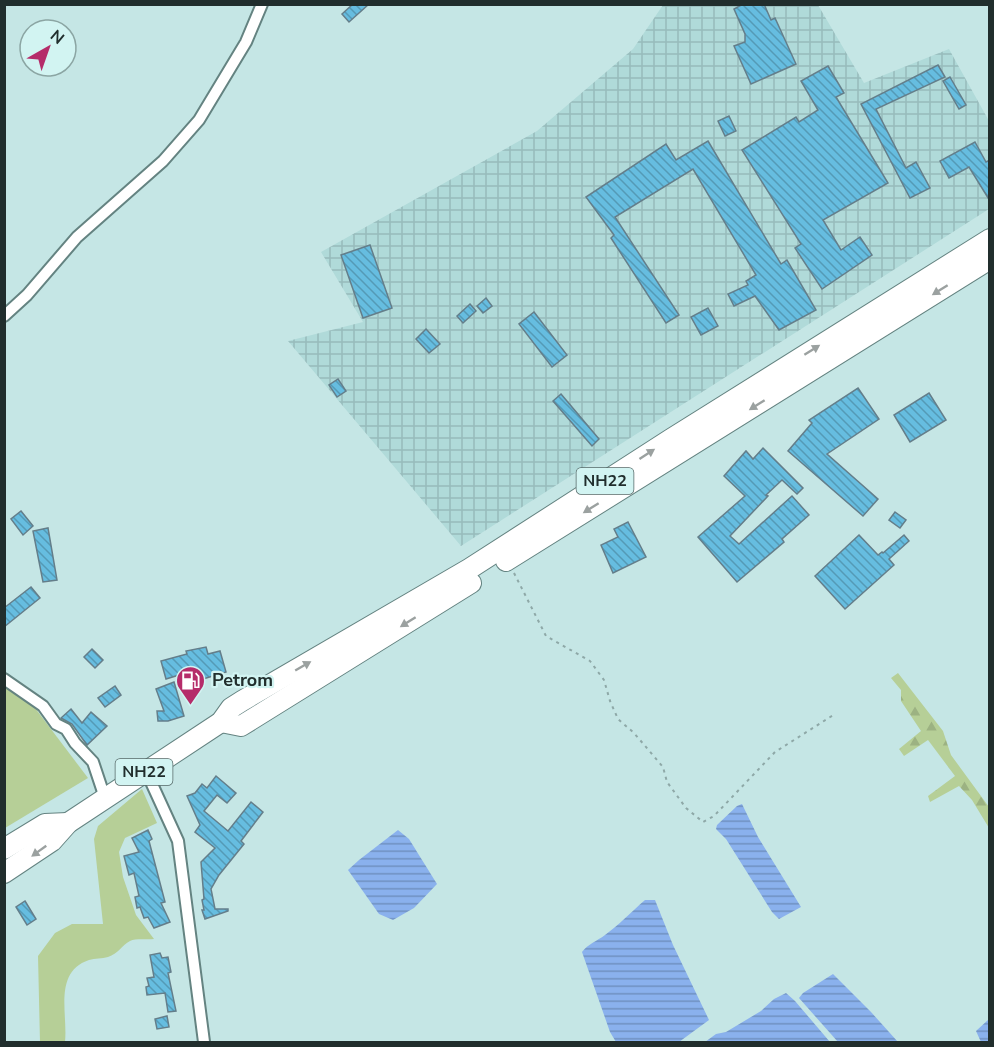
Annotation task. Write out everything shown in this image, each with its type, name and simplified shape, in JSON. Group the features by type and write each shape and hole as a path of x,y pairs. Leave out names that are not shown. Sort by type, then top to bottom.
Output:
{"highway":[{"name":"NH22","path":"4,873 52,841 68,823 221,722 231,708 469,569 990,239"},
{"name":"NH22","path":"221,722 241,726 990,260"},
{"name":"NH22","path":"4,849 45,824 68,823"}],"street":[{"path":"4,316 27,295 77,237 141,182 188,134 229,73 246,42 262,4"},
{"path":"4,679 43,706 56,724 66,729 75,743 93,762 105,798"},
{"path":"146,771 178,841 204,1042"}],"path":[{"path":"508,560 546,636 590,661 604,680 618,719 663,767 667,782 686,808 703,822 714,816 775,752 835,714"}],"shaded area":[{"path":"663,5 818,5 864,83 949,49 989,121 989,209 461,546 288,341 363,322 321,252 537,131 633,49"}],"green space":[{"path":"898,673 943,731 951,755 989,807 989,828 972,800 959,786 930,802 928,796 955,776 928,740 904,756 899,749 921,731 901,701 901,690 891,678"},
{"path":"5,683 32,704 88,778 5,828"},
{"path":"142,789 157,823 125,838 119,852 123,877 136,915 154,939 132,940 111,956 89,960 78,966 70,974 66,984 65,1042 40,1042 38,956 55,933 72,924 103,924 94,839 98,826"}],"water":[{"path":"742,804 758,837 801,907 779,919 772,912 726,839 716,829 717,825"},
{"path":"398,830 409,839 437,884 414,908 393,920 379,914 348,870"},
{"path":"645,900 655,900 673,945 709,1020 679,1042 616,1042 610,1032 582,952"},
{"path":"833,974 898,1042 838,1042 799,998"},
{"path":"786,993 830,1042 705,1042 761,1011 774,999"},
{"path":"989,1019 989,1042 981,1042 976,1031"}],"building":[{"path":"353,4 369,4 349,22 342,14"},
{"path":"743,4 764,4 771,20 775,18 796,64 751,84 734,46 745,42 745,34 734,9"},
{"path":"938,65 945,77 876,109 906,168 916,162 930,188 910,198 861,104"},
{"path":"828,66 844,93 836,97 888,183 823,220 841,250 860,237 872,255 822,289 795,248 801,244 742,150 796,117 799,122 818,110 801,81"},
{"path":"950,77 966,105 959,109 943,81"},
{"path":"729,116 736,131 725,136 718,121"},
{"path":"708,141 781,264 787,260 816,310 779,330 755,296 734,306 728,294 748,285 746,281 756,275 693,169 615,217 679,315 666,323 611,238 614,235 586,197 666,144 676,160"},
{"path":"975,142 986,162 990,160 990,201 969,167 949,178 940,161"},
{"path":"370,245 392,308 363,318 341,255"},
{"path":"486,298 492,306 483,313 477,306"},
{"path":"470,304 476,311 463,323 457,316"},
{"path":"708,308 718,326 701,335 691,317"},
{"path":"534,312 567,355 552,367 519,324"},
{"path":"426,329 440,344 429,353 416,339"},
{"path":"338,379 346,391 337,397 329,385"},
{"path":"858,388 879,419 827,454 878,499 863,516 788,451 812,423 809,420"},
{"path":"929,393 946,420 910,442 894,415"},
{"path":"561,394 599,439 592,446 553,401"},
{"path":"763,448 803,488 797,494 782,480 730,536 739,544 792,496 809,515 782,539 784,542 737,582 698,537 745,496 724,476 746,451 753,459"},
{"path":"21,511 33,526 23,535 11,519"},
{"path":"895,512 906,520 900,528 889,520"},
{"path":"628,522 646,557 613,573 601,545 618,537 614,529"},
{"path":"48,528 57,580 43,582 33,531"},
{"path":"859,535 878,555 904,535 909,541 889,559 894,565 845,609 815,576"},
{"path":"31,587 40,598 4,627 4,608"},
{"path":"206,647 208,654 220,651 226,672 203,679 204,682 196,685 192,671 166,679 161,661 187,654 186,651"},
{"path":"92,649 103,660 95,668 84,657"},
{"path":"174,682 184,716 168,721 158,721 157,711 164,711 156,689"},
{"path":"115,686 121,695 105,707 98,698"},
{"path":"71,709 82,723 91,712 107,726 87,745 72,724 61,718"},
{"path":"216,776 236,793 227,803 217,795 204,811 228,831 251,802 263,812 241,841 244,844 219,875 211,889 215,909 228,909 228,911 205,919 202,910 204,910 202,900 204,899 201,862 215,848 195,832 200,825 187,796 195,793 202,784 207,788"},
{"path":"148,830 152,839 149,841 165,902 161,903 170,922 154,928 148,917 144,918 140,907 137,908 135,897 139,896 134,873 129,875 124,856 139,852 132,838"},
{"path":"25,901 36,919 27,925 16,907"},
{"path":"160,953 162,958 168,957 171,972 168,973 176,1011 168,1012 165,993 147,995 146,987 149,986 147,978 154,977 150,955"},
{"path":"167,1016 169,1027 157,1029 155,1019"}],"place":[{"name":"Petrom","path":"191,706"}]}
